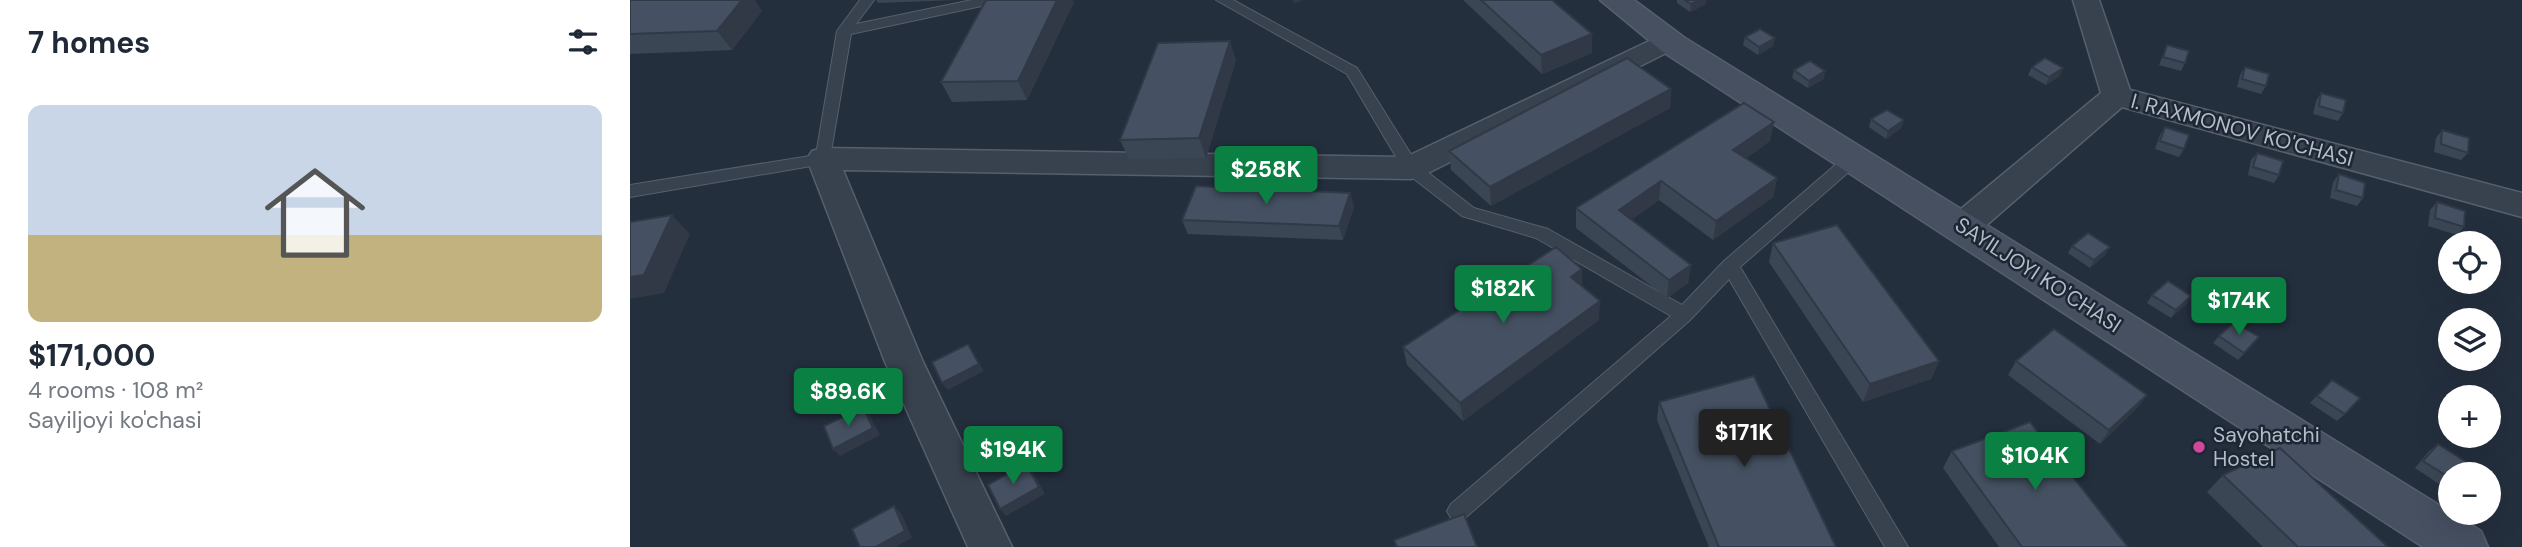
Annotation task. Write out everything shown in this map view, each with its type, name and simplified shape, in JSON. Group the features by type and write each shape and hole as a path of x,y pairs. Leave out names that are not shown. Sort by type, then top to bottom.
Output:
{"main road":[{"name":"SAYILJOYI KO'CHASI","path":"1615,0 1668,41 2464,547"}],"street":[{"path":"2087,0 2117,96"},
{"path":"990,547 904,362 823,159 1411,168 1668,41"},
{"name":"I. RAXMONOV KO'CHASI","path":"1962,227 2117,96 2522,205"}],"lane":[{"path":"630,191 823,159 844,31 867,0"},
{"path":"844,31 991,0"},
{"path":"1223,0 1352,71 1411,168 1468,212 1542,233 1684,314"},
{"path":"1458,511 1684,314 1730,266 1854,158"},
{"path":"1730,266 1897,547"}],"building":[{"path":"630,0 742,0 717,31 630,34"},
{"path":"986,0 1057,0 1018,81 941,82"},
{"path":"1481,0 1552,0 1592,34 1541,55"},
{"path":"1760,29 1775,38 1759,47 1745,37"},
{"path":"1230,41 1199,138 1120,140 1158,43"},
{"path":"2167,45 2189,51 2185,63 2163,57"},
{"path":"1627,58 1671,89 1490,187 1449,151"},
{"path":"2045,58 2063,68 2049,77 2032,67"},
{"path":"1810,61 1825,71 1809,81 1794,70"},
{"path":"2245,67 2269,74 2266,86 2242,79"},
{"path":"2321,93 2346,100 2343,113 2319,106"},
{"path":"1744,103 1774,122 1733,150 1777,178 1716,221 1661,181 1619,210 1691,265 1669,280 1576,208"},
{"path":"1887,110 1904,120 1888,131 1871,119"},
{"path":"2165,127 2189,135 2184,149 2160,141"},
{"path":"2442,130 2469,138 2468,153 2441,144"},
{"path":"2257,153 2283,161 2279,175 2253,167"},
{"path":"2339,174 2365,183 2363,198 2336,190"},
{"path":"1196,186 1350,193 1339,226 1182,220"},
{"path":"2437,202 2465,211 2464,227 2435,218"},
{"path":"672,215 644,275 630,277 630,222"},
{"path":"1837,225 1939,361 1870,384 1773,243"},
{"path":"2088,233 2110,247 2094,260 2072,246"},
{"path":"1556,247 1582,269 1571,277 1600,301 1460,403 1403,347"},
{"path":"2168,281 2191,296 2176,310 2152,295"},
{"path":"2234,322 2259,337 2244,353 2219,336"},
{"path":"2054,329 2147,395 2109,430 2016,361"},
{"path":"968,344 979,364 942,383 932,362"},
{"path":"1754,376 1836,547 1719,547 1659,402"},
{"path":"2332,380 2360,398 2345,414 2317,396"},
{"path":"863,407 873,428 833,449 824,426"},
{"path":"2030,422 2128,547 2022,547 1952,451"},
{"path":"2438,444 2438,448 2444,448 2466,462 2438,462 2438,470 2423,461"},
{"path":"2280,448 2388,547 2298,547 2223,475"},
{"path":"1026,463 1039,487 1000,509 988,485"},
{"path":"894,506 905,531 876,547 860,547 852,529"},
{"path":"1464,514 1477,547 1397,547 1394,540"}],"place":[{"name":"Sayohatchi Hostel","path":"2199,447"}]}
